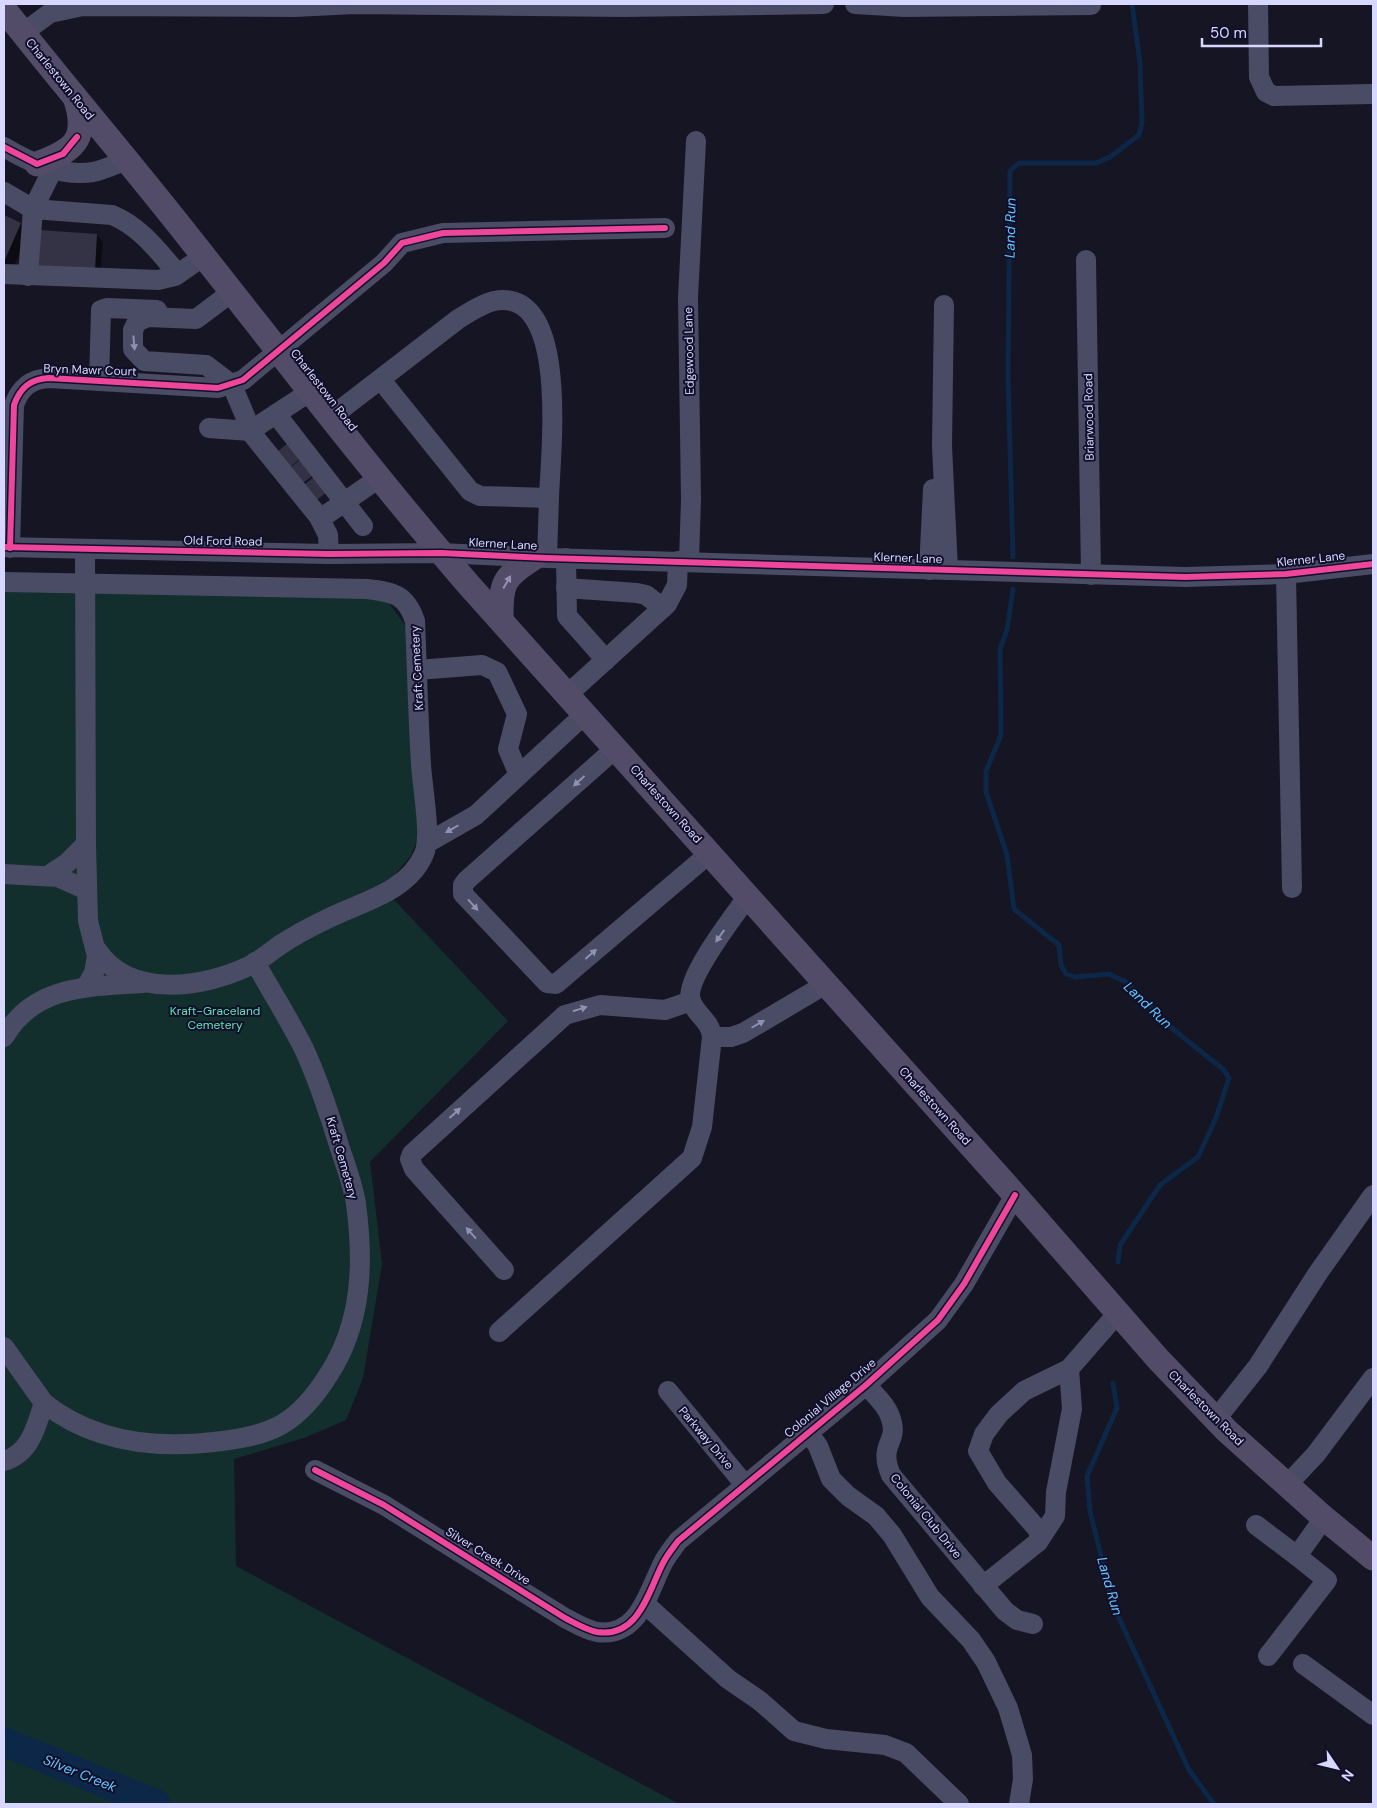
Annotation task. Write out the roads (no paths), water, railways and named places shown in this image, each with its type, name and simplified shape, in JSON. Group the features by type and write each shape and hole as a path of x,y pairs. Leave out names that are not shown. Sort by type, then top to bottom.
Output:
{"main road":[{"name":"Charlestown Road","path":"4,9 441,553 1014,1195 1117,1314 1216,1419 1324,1518 1372,1555"},
{"path":"45,167 63,154 74,142 82,118 76,100"},
{"path":"501,620 501,593 505,580 517,569 549,558"}],"street":[{"path":"23,33 50,13 83,6 294,7 355,4 623,7 824,4"},
{"path":"855,4 905,7 1091,5"},
{"path":"1258,4 1259,77 1266,92 1274,96 1373,94"},
{"name":"Edgewood Lane","path":"568,694 663,608 674,595 684,561 691,499 688,298 696,141"},
{"path":"4,147 45,167 62,172 94,172 127,160"},
{"path":"28,276 33,209 45,167"},
{"path":"4,192 33,209 112,215 120,218 140,231 178,274"},
{"name":"Bryn Mawr Court","path":"7,548 13,478 12,438 14,405 22,388 38,379 218,388 232,385 243,380 278,349 384,263 402,243 443,233 665,228"},
{"path":"4,274 140,280 168,279 204,256"},
{"name":"Briarwood Road","path":"1086,260 1091,575"},
{"path":"232,292 196,319 142,319 137,322 133,330 133,349 144,361 206,365 232,385 250,431"},
{"path":"331,417 457,320 477,308 494,301 504,301 515,303 530,313 536,321 543,338 552,376 548,498 549,558 566,588 565,611 569,620 606,660"},
{"path":"939,570 944,305"},
{"path":"99,381 100,313 103,308 186,312 211,308"},
{"path":"381,380 470,491 480,496 548,498"},
{"path":"250,431 310,391"},
{"path":"276,414 290,454 317,487 346,502 364,526"},
{"path":"208,428 250,431 290,454 317,487 320,519 328,535 329,554"},
{"path":"934,456 939,570"},
{"path":"320,519 379,478"},
{"name":"Old Ford Road","path":"7,548 329,554 441,553"},
{"name":"Kraft Cemetery","path":"86,550 86,844 89,930 97,950 113,968 144,983"},
{"name":"Klerner Lane","path":"441,553 549,558 1185,577 1286,574 1373,564"},
{"path":"1286,574 1292,888"},
{"name":"Kraft Cemetery","path":"4,582 367,589 386,591 404,600 411,609 415,620 427,843 417,868 404,882 324,920 230,975 181,984 144,983 86,988 53,995 32,1006 13,1022 4,1037"},
{"path":"566,588 637,593 646,595 663,608"},
{"path":"417,670 482,665 497,672 517,714 508,749 519,775"},
{"path":"427,843 476,815 585,714"},
{"path":"616,748 468,880 463,885 463,894 548,982 556,984 710,854"},
{"path":"49,875 86,844"},
{"path":"4,874 49,875 72,882 87,890"},
{"path":"499,1332 692,1158 702,1127 712,1038 710,1026 691,1000 691,989 706,956 748,896"},
{"name":"Kraft Cemetery","path":"86,988 94,973 97,950"},
{"name":"Kraft Cemetery","path":"4,1347 44,1403 81,1427 117,1440 141,1443 201,1443 238,1439 274,1428 296,1415 314,1398 335,1365 346,1341 357,1302 361,1259 356,1205 326,1102 304,1049 255,962"},
{"path":"712,1038 731,1037 743,1033 826,984"},
{"path":"504,1270 414,1169 410,1159 412,1154 565,1015 600,1005 665,1010 691,1000"},
{"name":"Colonial Village Drive","path":"644,1604 662,1565 678,1541 866,1385 948,1308 1014,1195"},
{"path":"1216,1419 1258,1366 1318,1273 1373,1195"},
{"path":"1038,1542 1040,1532 997,1483 978,1450 984,1434 999,1414 1024,1391 1068,1369 1117,1314"},
{"path":"983,1586 1038,1542 1055,1516 1056,1492 1072,1409 1068,1369"},
{"path":"1287,1485 1316,1454 1373,1378"},
{"name":"Colonial Club Drive","path":"866,1385 888,1410 893,1423 892,1436 885,1451 885,1462 891,1475 983,1586 1011,1615 1022,1622 1033,1624"},
{"name":"Parkway Drive","path":"668,1391 745,1485"},
{"path":"4,1461 14,1458 29,1444 44,1403"},
{"path":"808,1432 818,1446 831,1479 848,1496 876,1516 892,1535 930,1597 970,1640 986,1662 1008,1708 1022,1755 1023,1779 1018,1804"},
{"name":"Silver Creek Drive","path":"315,1470 384,1505 566,1618 586,1628 597,1632 616,1632 634,1620 644,1604"},
{"path":"1297,1556 1324,1518"},
{"path":"1256,1525 1327,1580 1268,1656"},
{"path":"644,1604 728,1679 760,1701 794,1731 826,1739 885,1745 906,1753 959,1804"},
{"path":"1302,1664 1373,1715"}],"waterway":[{"name":"Land Run","path":"1013,557 1008,377 1010,171 1019,163 1096,163 1110,157 1139,135 1142,123 1140,63 1132,4"},
{"name":"Land Run","path":"1013,589 1007,630 1000,649 1001,735 986,771 986,792 1007,855 1014,909 1059,945 1061,965 1066,974 1075,977 1109,974 1126,982 1174,1030 1224,1070 1229,1078 1216,1118 1198,1157 1160,1185 1120,1245 1118,1262"},
{"name":"Land Run","path":"1113,1383 1117,1408 1087,1476 1090,1511 1113,1605 1189,1770 1214,1804"},
{"name":"Silver Creek","path":"4,1742 156,1804"}],"tunnel":[{"path":"284,459 299,447"},
{"path":"297,475 312,463"},
{"path":"311,492 325,481"}],"park label":[{"name":"Kraft-Graceland Cemetery","path":"215,1018"}]}
